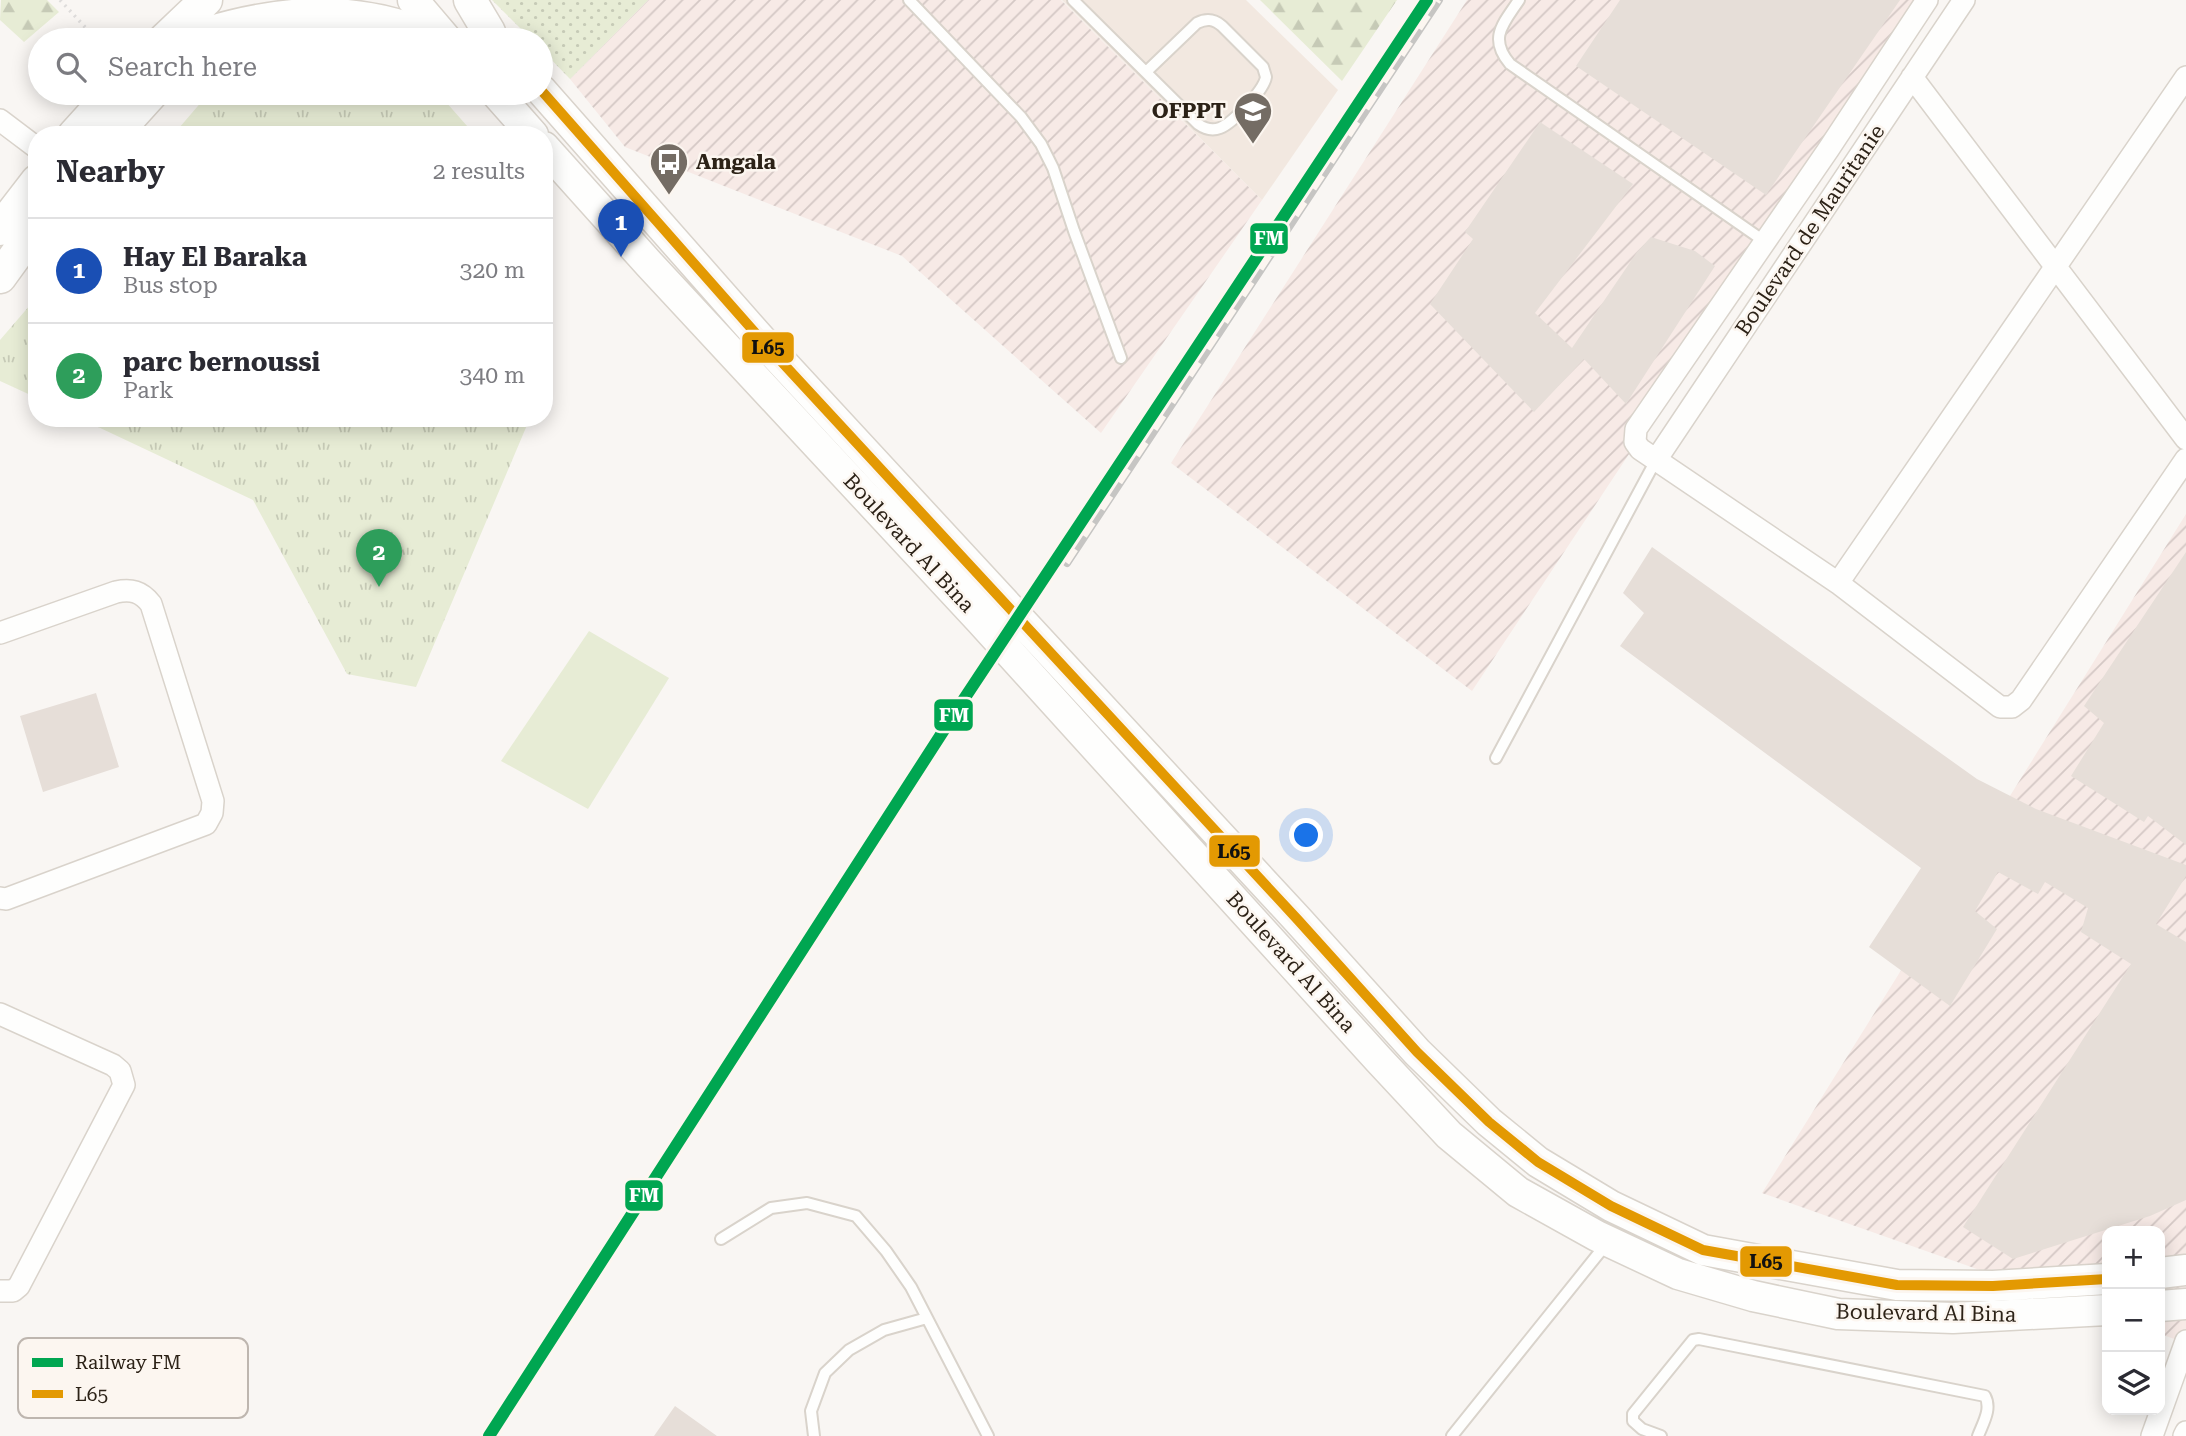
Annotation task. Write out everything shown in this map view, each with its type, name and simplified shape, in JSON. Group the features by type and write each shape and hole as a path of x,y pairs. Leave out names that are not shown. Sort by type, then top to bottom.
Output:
{"main road":[{"path":"177,28 206,0"},
{"path":"215,28 248,0"},
{"path":"414,0 437,28"},
{"path":"459,0 485,28"},
{"path":"470,0 487,28"},
{"path":"234,28 267,18 314,13 350,15 403,28"},
{"name":"Boulevard Al Bina","path":"553,104 765,344 1417,1052 1489,1122 1538,1162 1611,1206 1703,1250 1897,1285 1993,1286 2102,1279"},
{"path":"82,126 101,105"},
{"path":"122,126 141,105"},
{"path":"507,105 525,126"},
{"name":"Boulevard Al Bina","path":"553,157 1449,1135 1518,1192 1678,1275 1753,1296 1838,1314 1953,1318 2102,1310"},
{"path":"0,229 28,193"},
{"path":"0,276 28,238"},
{"path":"2165,1272 2186,1270"},
{"path":"2165,1306 2186,1304"}],"street":[{"name":"Boulevard de Mauritanie","path":"1927,0 1828,150 1636,429 1635,442 1648,455 1964,0"},
{"path":"1912,77 2186,439"},
{"path":"1838,583 2186,77"},
{"path":"0,120 28,141"},
{"path":"1648,455 1838,583 2000,707 2012,707 2021,700 2186,459"},
{"path":"0,633 116,592 127,590 144,595 151,604 213,801 212,813 206,824 6,899 0,898"},
{"path":"0,1014 113,1065 120,1071 124,1085 19,1286 13,1291 0,1291"},
{"path":"2152,1436 2186,1341"}],"lane":[{"path":"909,0 1021,117 1041,144 1053,168 1121,358"},
{"path":"1073,0 1198,124 1208,130 1222,128 1227,124 1261,89 1266,77 1263,66 1223,26 1207,19 1197,23 1146,72"},
{"path":"1519,0 1500,28 1498,39 1499,47 1510,64 1764,241"},
{"path":"1496,758 1648,455"},
{"path":"721,1239 771,1208 807,1203 856,1216 886,1251 911,1287 988,1436"},
{"path":"1452,1436 1609,1241"},
{"path":"814,1436 811,1411 825,1373 849,1350 884,1329 927,1318"},
{"path":"1661,1436 1642,1429 1633,1421 1633,1414 1693,1340 1699,1339 1985,1396 1989,1403 1978,1436"}],"path":[{"path":"60,0 86,28"}],"shaded area":[{"path":"648,0 1061,0 1262,200 1101,433 902,256 625,147 570,79"},
{"name":"OFPPT","path":"1062,0 1246,0 1338,90 1262,200"},
{"path":"1467,0 1930,0 1472,691 1171,463"},
{"path":"2186,514 2186,1343 2165,1336 2165,1226 2102,1226 2102,1313 1762,1193"}],"green space":[{"path":"1,0 47,0 59,12 40,28 28,28 28,39 24,42 0,20"},
{"path":"340,0 357,0 382,28 294,28"},
{"path":"492,0 648,0 570,79 553,61 553,28 520,28"},
{"path":"1260,0 1397,0 1342,81"},
{"path":"199,105 449,105 467,126 181,126"},
{"path":"28,307 28,394 0,381 0,340"},
{"path":"98,427 526,427 416,687 347,674 253,500"},
{"path":"589,631 669,678 588,809 501,761"}],"building":[{"path":"1620,0 1900,0 1766,195 1576,66"},
{"path":"1540,122 1633,184 1535,313 1572,348 1637,252 1651,237 1695,251 1715,266 1626,404 1584,359 1534,412 1430,304 1473,239 1465,232"},
{"path":"1652,547 1977,779 2036,809 2186,865 2186,876 2156,924 2186,942 2186,1200 2150,1216 2118,1226 2102,1226 2102,1231 2013,1259 1963,1227 2131,964 2081,932 2088,908 2045,882 2038,894 1998,872 1975,911 1997,929 1950,1006 1869,947 1921,868 1620,646 1644,613 1623,593"},
{"path":"2186,552 2186,845 2148,816 2144,822 2071,776 2104,723 2084,706"},
{"path":"96,693 119,767 43,792 20,716"},
{"path":"675,1406 717,1436 654,1436"}],"railway":[{"path":"1067,563 1439,0"}],"rail line":[{"name":"FM","path":"489,1436 962,702 1427,0"}],"transit line":[{"name":"L65","path":"553,104 765,344 1417,1052 1489,1122 1538,1162 1611,1206 1703,1250 1897,1285 1993,1286 2102,1279"}],"place":[{"name":"OFPPT","path":"1253,145"},
{"name":"Amgala","path":"669,196"},
{"name":"Hay El Baraka","path":"621,257"},
{"name":"parc bernoussi","path":"379,587"}]}
